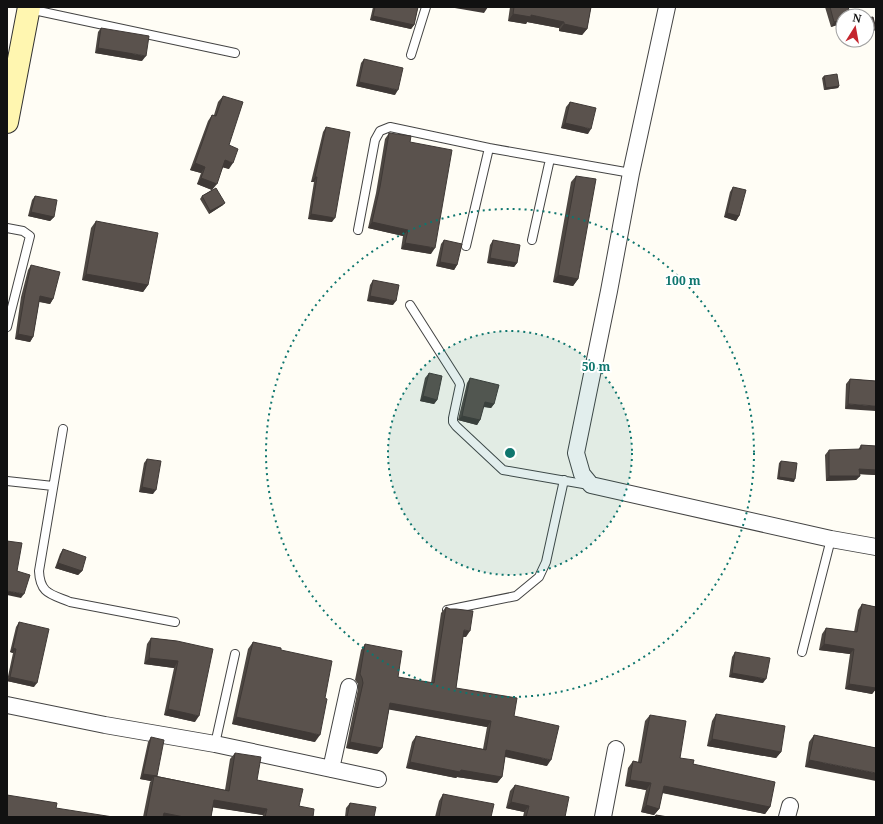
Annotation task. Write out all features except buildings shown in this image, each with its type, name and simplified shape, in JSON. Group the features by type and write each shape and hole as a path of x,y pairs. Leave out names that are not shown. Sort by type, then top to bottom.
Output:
{"street":[{"path":"667,7 631,173 609,292 576,453 582,474 591,485 831,539 876,547"},
{"path":"7,122 29,8"},
{"path":"331,769 349,687"},
{"path":"7,705 105,725 215,744 378,779"},
{"path":"603,817 616,750"}],"lane":[{"path":"411,55 426,7"},
{"path":"29,8 235,53"},
{"path":"358,230 375,140 380,131 390,127 489,148 631,173"},
{"path":"466,246 489,148"},
{"path":"532,240 550,159"},
{"path":"7,228 23,231 30,236 7,327"},
{"path":"410,305 459,382 460,385 453,418 453,422 456,426 503,470 591,485"},
{"path":"63,429 39,571 43,589 70,602 175,622"},
{"path":"447,610 516,596 539,578 546,562 564,480"},
{"path":"7,481 53,486"},
{"path":"802,652 831,539"},
{"path":"215,744 235,654"}]}
